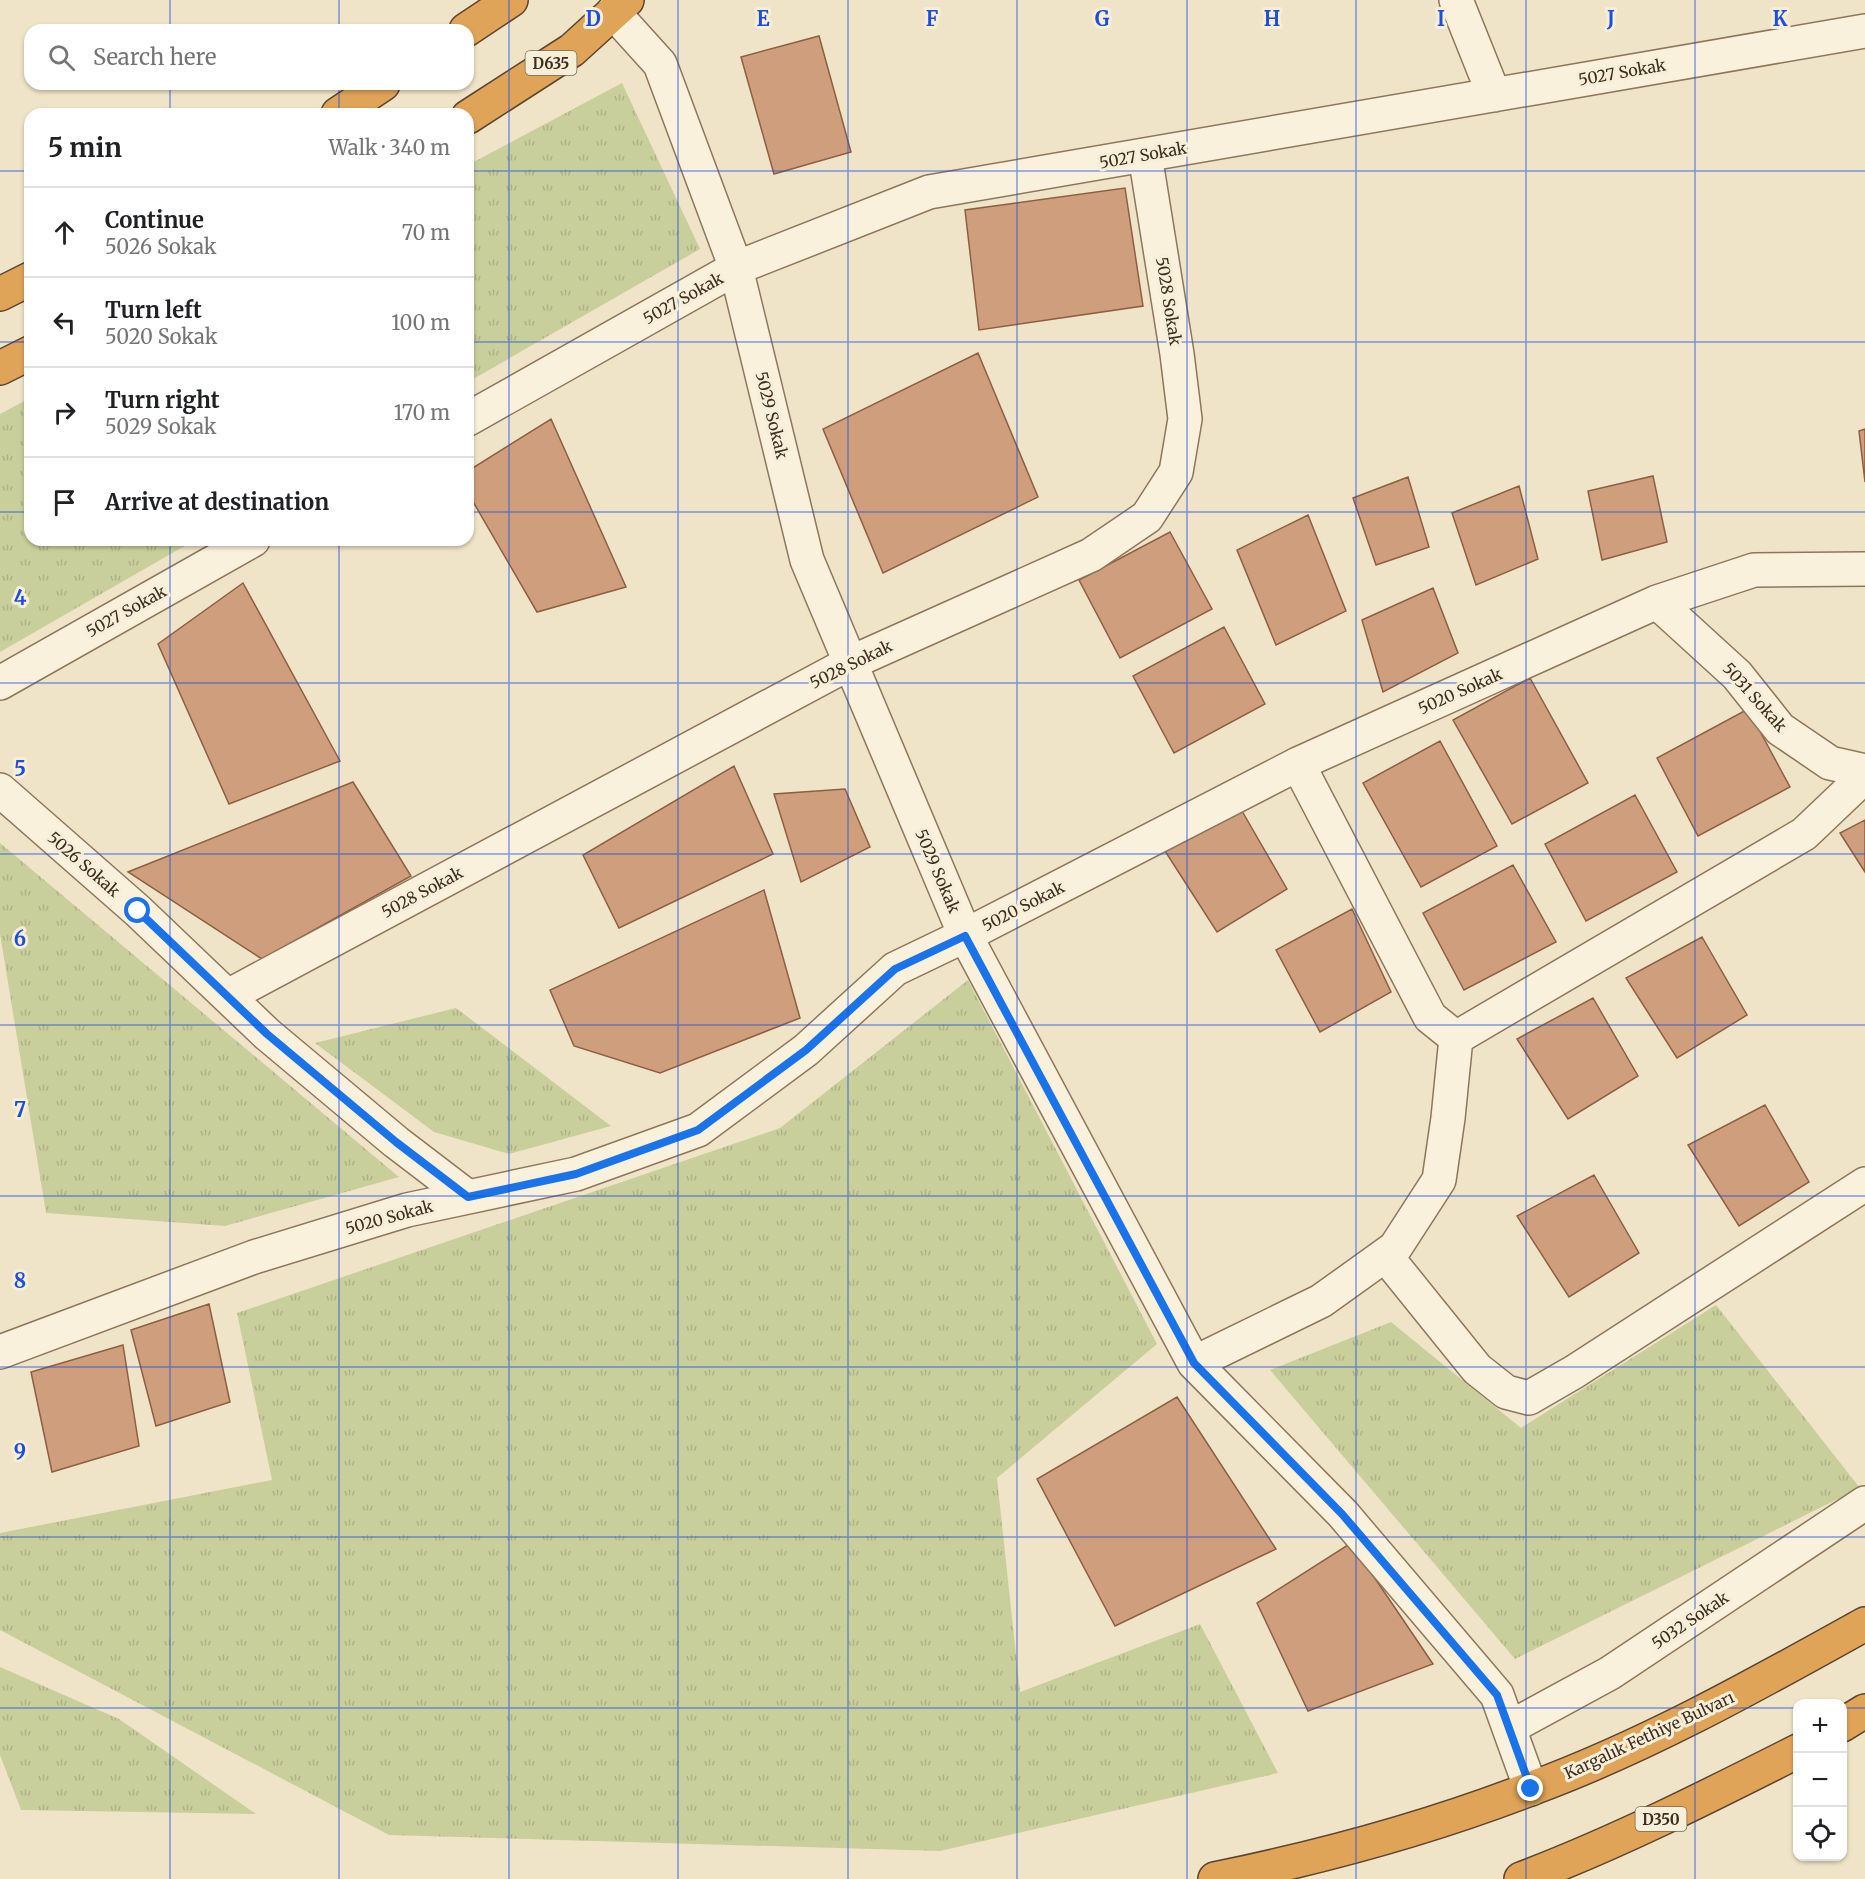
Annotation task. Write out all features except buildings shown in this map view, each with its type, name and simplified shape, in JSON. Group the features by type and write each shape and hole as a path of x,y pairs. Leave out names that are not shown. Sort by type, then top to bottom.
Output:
{"highway":[{"path":"474,25 512,0"},
{"name":"D635","path":"474,113 572,50 620,6"},
{"path":"347,108 374,90"},
{"path":"0,294 24,282"},
{"path":"0,368 24,356"},
{"name":"Kargalık Fethiye Bulvarı","path":"1215,1879 1396,1834 1531,1789 1630,1748 1773,1676 1865,1624"},
{"path":"1847,1722 1865,1711"},
{"name":"D350","path":"1521,1879 1578,1858 1702,1800 1793,1753"}],"street":[{"path":"1456,0 1494,95"},
{"name":"5029 Sokak","path":"620,6 660,64 736,268 807,560 965,936 1194,1363 1350,1523 1497,1695 1531,1789"},
{"name":"5027 Sokak","path":"474,416 736,268 929,192 1865,31"},
{"name":"5028 Sokak","path":"228,996 850,663 1091,555 1147,517 1176,472 1185,419 1178,354 1145,155"},
{"name":"5027 Sokak","path":"0,683 242,546"},
{"name":"5020 Sokak","path":"0,1352 254,1257 407,1210 576,1174 698,1130 806,1050 895,969 965,936 1298,764 1657,602 1754,570 1865,569"},
{"name":"5031 Sokak","path":"1657,602 1737,675 1780,729 1830,763 1865,771"},
{"path":"1298,764 1430,1017 1456,1038"},
{"path":"1456,1038 1804,834 1865,776"},
{"name":"5026 Sokak","path":"0,790 138,911 267,1034 396,1142 468,1197"},
{"path":"1194,1363 1321,1301 1395,1248 1439,1180 1456,1038"},
{"path":"1385,1255 1477,1369 1506,1392 1529,1398 1574,1372 1865,1184"},
{"name":"5032 Sokak","path":"1509,1728 1610,1673 1865,1503"}],"green space":[{"path":"622,83 700,249 474,379 474,162"},
{"path":"24,401 24,546 185,546 0,652 0,414"},
{"path":"0,843 399,1177 225,1226 46,1213 0,934"},
{"path":"968,980 1157,1344 997,1478 1020,1692 1200,1624 1278,1773 940,1851 389,1835 0,1630 0,1533 272,1480 237,1313 780,1128"},
{"path":"456,1008 611,1126 509,1154 434,1132 315,1043"},
{"path":"1716,1305 1860,1488 1515,1659 1270,1370 1391,1322 1521,1428"},
{"path":"0,1667 119,1719 256,1814 21,1810 0,1755"}],"route":[{"path":"138,911 267,1034 396,1142 468,1197 576,1174 698,1130 806,1050 895,969 965,936 1194,1363 1342,1514 1497,1695 1531,1789"}]}
